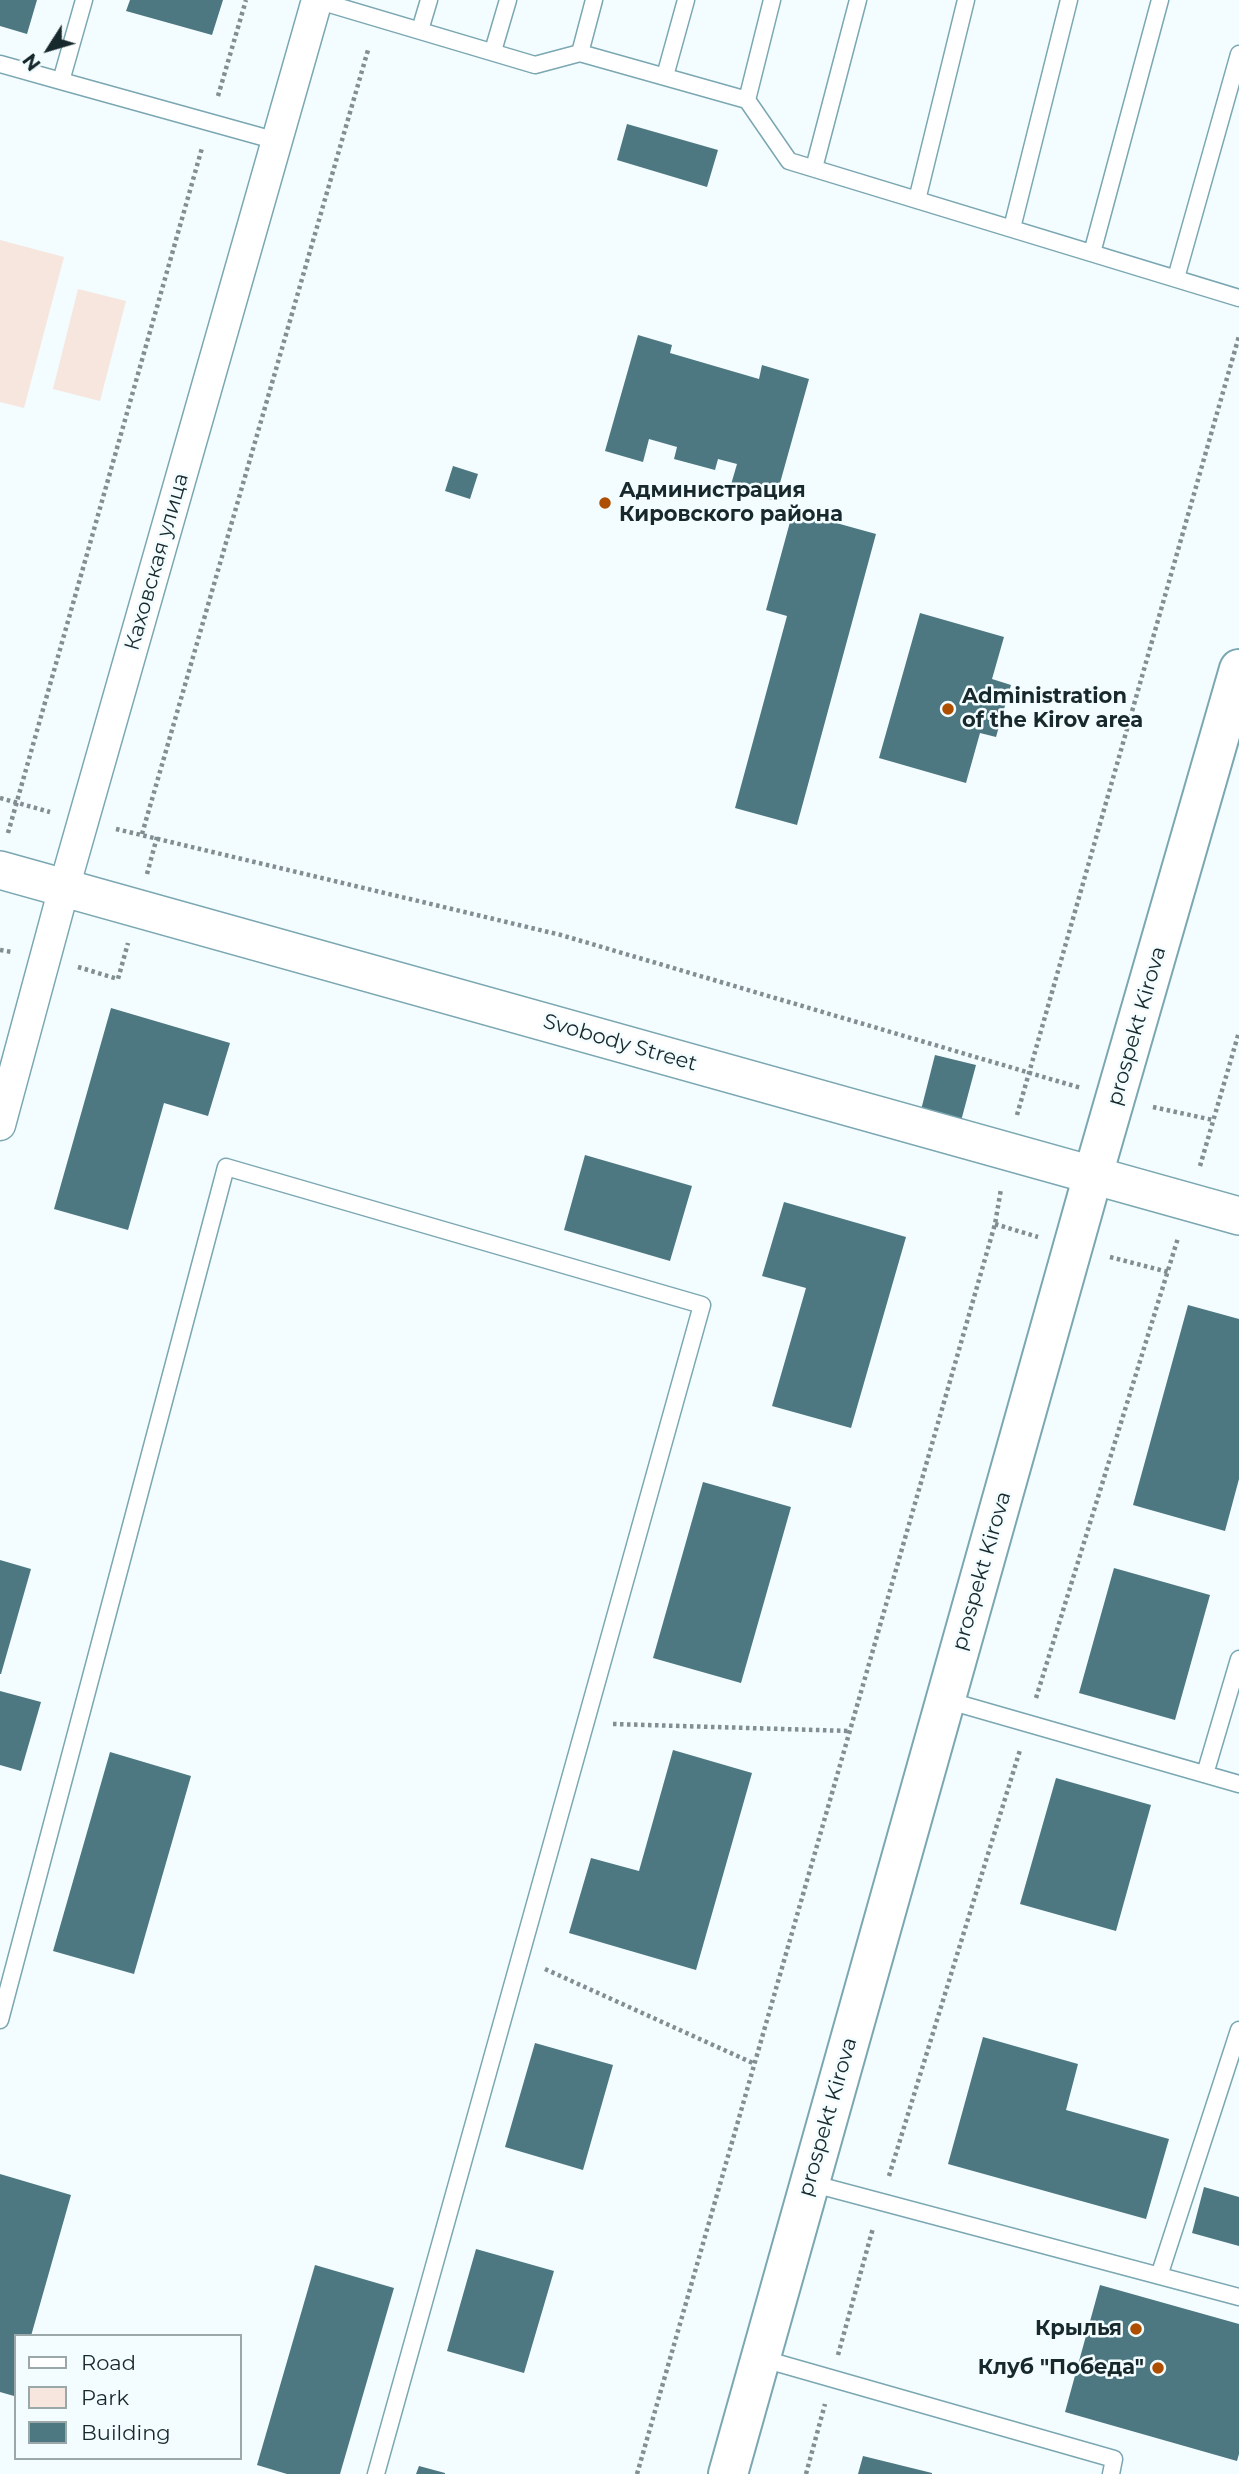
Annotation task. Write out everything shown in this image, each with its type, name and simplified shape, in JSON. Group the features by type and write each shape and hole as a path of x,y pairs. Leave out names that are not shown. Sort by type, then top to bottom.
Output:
{"main road":[{"name":"prospekt Kirova","path":"728,2474 1239,669"}],"street":[{"name":"Каховская улица","path":"0,1125 64,888 316,0"},
{"name":"Svobody Street","path":"0,870 1239,1216"}],"lane":[{"path":"61,81 84,0"},
{"path":"316,0 535,65 580,53 747,100 789,161 1239,298"},
{"path":"420,30 429,0"},
{"path":"493,51 508,0"},
{"path":"580,53 594,0"},
{"path":"665,76 686,0"},
{"path":"747,100 772,0"},
{"path":"814,168 858,0"},
{"path":"917,200 966,0"},
{"path":"1012,228 1069,0"},
{"path":"1092,253 1160,0"},
{"path":"1176,278 1239,54"},
{"path":"0,64 276,141"},
{"path":"0,2020 226,1167 702,1305 376,2474"},
{"path":"1205,1774 1239,1659"},
{"path":"946,1700 1239,1784"},
{"path":"1159,2276 1239,2030"},
{"path":"810,2183 1239,2297"},
{"path":"761,2358 1114,2459 1111,2474"}],"path":[{"path":"15,802 246,0"},
{"path":"142,834 368,50"},
{"path":"637,2474 995,1224 1007,1151 1239,336"},
{"path":"0,798 84,822 561,935 1029,1073"},
{"path":"586,1723 850,1731"},
{"path":"521,1958 755,2064"}],"green space":[{"path":"0,240 64,257 24,408 0,402"},
{"path":"78,289 126,301 100,401 53,389"}],"building":[{"path":"0,0 37,0 27,34 0,26"},
{"path":"130,0 223,0 212,35 126,11"},
{"path":"627,124 718,150 707,187 617,160"},
{"path":"638,335 672,345 670,353 759,379 762,365 809,379 775,501 730,488 737,464 718,459 715,470 674,459 677,447 649,439 643,462 605,451"},
{"path":"453,466 478,474 470,499 445,491"},
{"path":"793,511 876,534 797,825 735,808 787,616 766,610"},
{"name":"Administration of the Kirov area","path":"920,613 1004,637 992,679 1011,685 996,737 980,733 966,783 879,758"},
{"path":"111,1008 230,1043 208,1116 164,1103 128,1230 54,1209"},
{"path":"935,1055 976,1065 961,1121 921,1110"},
{"path":"585,1155 692,1186 670,1261 564,1230"},
{"path":"784,1202 906,1237 851,1428 772,1406 806,1288 762,1276"},
{"path":"1188,1305 1239,1319 1239,1479 1225,1531 1133,1505"},
{"path":"703,1482 791,1507 741,1683 653,1658"},
{"path":"0,1560 31,1569 1,1674 0,1674"},
{"path":"1114,1568 1210,1595 1175,1720 1079,1693"},
{"path":"0,1691 41,1702 21,1771 0,1765"},
{"path":"673,1750 752,1773 696,1970 569,1933 591,1858 639,1871"},
{"path":"110,1752 191,1776 134,1974 53,1951"},
{"path":"1056,1778 1151,1805 1116,1931 1020,1904"},
{"path":"983,2037 1078,2064 1066,2110 1169,2139 1146,2219 948,2164"},
{"path":"535,2043 613,2065 583,2170 505,2147"},
{"path":"0,2174 71,2195 32,2334 14,2334 14,2396 0,2392"},
{"path":"1204,2187 1239,2197 1239,2246 1192,2233"},
{"path":"476,2249 554,2271 524,2373 447,2351"},
{"path":"315,2265 394,2288 340,2474 287,2474 257,2465"},
{"name":"Клуб \"Победа\"","path":"1100,2285 1239,2324 1237,2461 1065,2412"},
{"path":"863,2456 932,2473 932,2474 858,2474"},
{"path":"419,2466 445,2473 445,2474 416,2474"}],"place":[{"name":"Администрация Кировского района","path":"605,503"},
{"name":"Administration of the Kirov area","path":"948,709"},
{"name":"Крылья","path":"1136,2329"},
{"name":"Клуб \"Победа\"","path":"1158,2368"}]}
